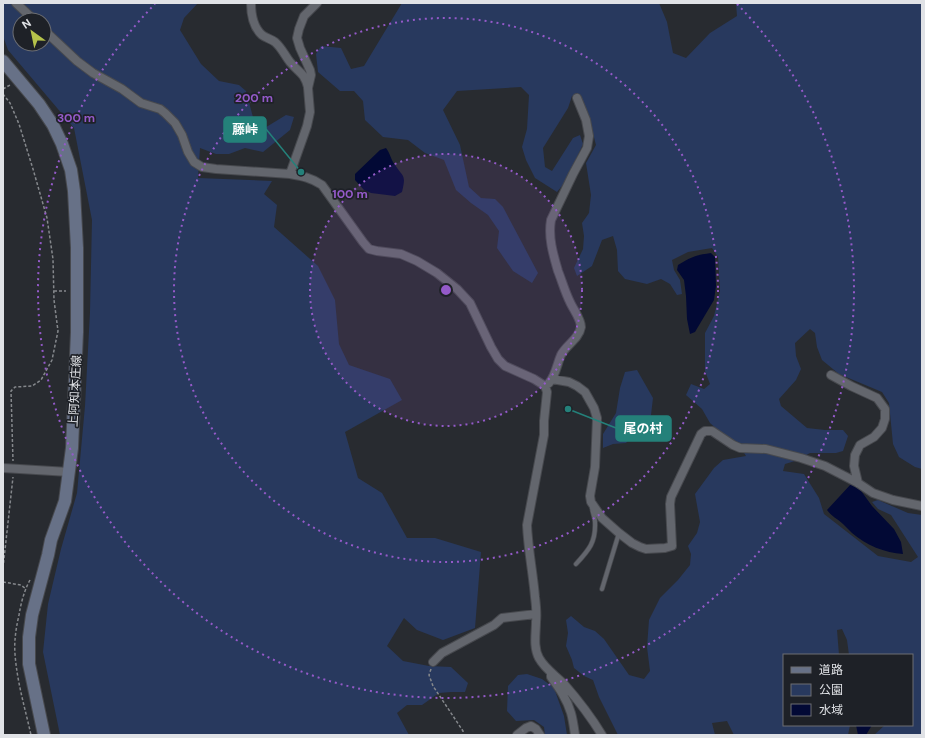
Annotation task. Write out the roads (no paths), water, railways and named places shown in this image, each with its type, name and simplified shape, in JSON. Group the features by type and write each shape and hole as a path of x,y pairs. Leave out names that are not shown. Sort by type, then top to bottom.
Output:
{"main road":[{"name":"上阿知本庄線","path":"3,61 39,104 53,125 62,144 71,170 77,248 78,332 74,422 69,472 65,501 51,540 32,615 29,637 29,664 44,735"}],"street":[{"path":"16,3 26,12"},
{"path":"251,3 253,18 258,31 280,47 292,64 306,79 310,112 307,126 290,174"},
{"path":"308,88 311,75 300,48 298,38 299,29 304,16 317,3"},
{"path":"52,38 77,61 93,73 122,89 141,102 160,109 165,113 182,135 188,152 194,162 202,167 290,174 314,180 322,185 363,242 369,248 377,251 401,254 417,261 457,289 470,303 498,359 505,366 534,379 545,386 548,392 544,421 544,434 527,525 534,582 536,647 538,656 545,667 559,678 582,705 602,735"},
{"path":"545,386 552,378 562,353 578,334 581,327 563,287 552,252 550,227 551,220 587,148 589,136 586,120 577,98"},
{"path":"831,374 850,386 877,398 885,409 885,418 882,428 874,437 860,445 855,455 854,466 858,484"},
{"path":"552,378 569,382 577,386 585,392 594,408 597,418 595,467 590,496 591,502 602,518 619,533 640,548 665,548 672,546 671,498 701,434 705,430 712,431 740,448 766,448 825,466 873,493 893,500 922,506"},
{"path":"3,468 69,472"},
{"path":"433,662 442,653 494,625 502,618 536,614"},
{"path":"551,672 551,676 562,693 571,714 575,735"},
{"path":"517,735 531,726 536,729 540,735"}],"lane":[{"path":"576,564 588,552 594,540 596,521 591,502"},
{"path":"602,589 619,533"}],"water":[{"path":"386,148 404,179 402,192 395,196 371,193 364,190 355,180 355,174 380,150"},
{"path":"711,253 715,257 716,286 714,300 695,332 690,334 687,319 684,280 677,270 678,265 694,257"},
{"path":"851,484 859,488 872,506 894,529 901,542 903,554 876,548 863,541 827,510"},
{"path":"856,726 871,726 866,735 858,735"}],"place":[{"name":"藤峠","path":"301,172"},
{"name":"尾の村","path":"568,409"}]}
